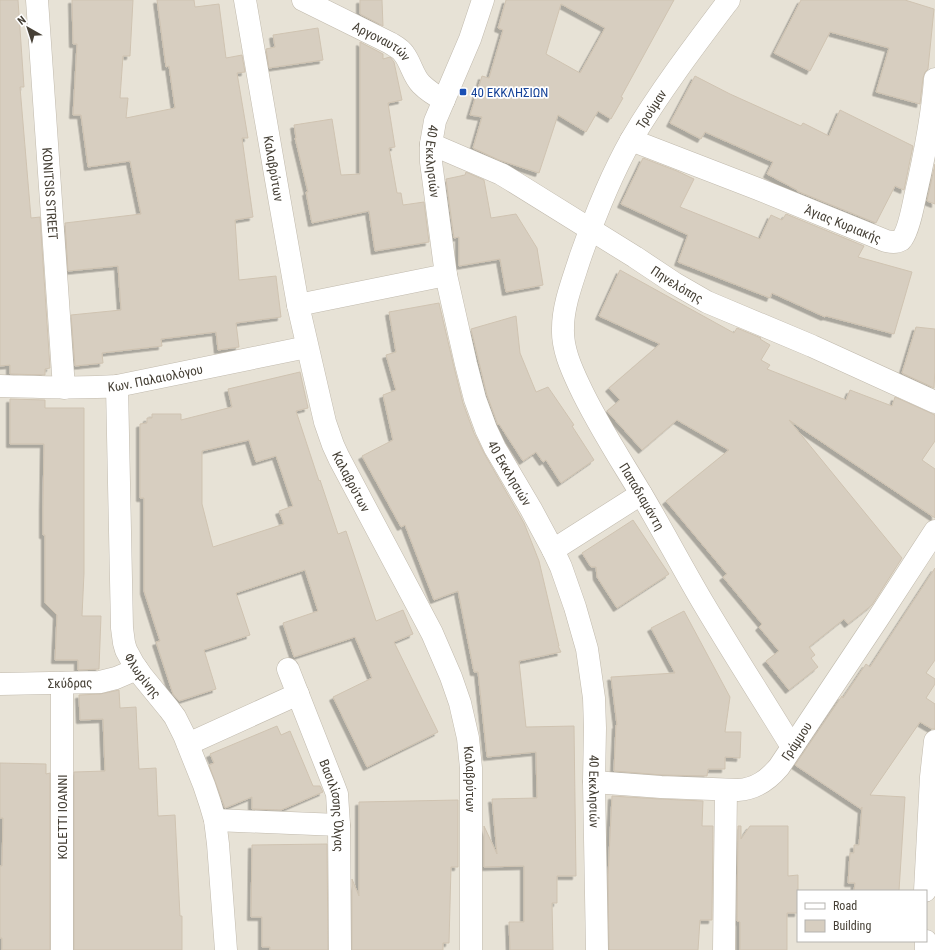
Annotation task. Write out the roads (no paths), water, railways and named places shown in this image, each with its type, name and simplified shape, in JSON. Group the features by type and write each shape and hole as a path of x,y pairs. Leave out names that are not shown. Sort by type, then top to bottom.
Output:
{"street":[{"name":"KONITSIS STREET","path":"37,0 64,388"},
{"name":"Καλαβρύτων","path":"245,0 298,305 325,422 342,465 432,633 452,677 460,703 468,738 471,768 471,950"},
{"name":"Αργοναυτών","path":"303,0 390,43 399,49 404,54 415,76 422,85 444,100"},
{"name":"40 Εκκλησιών","path":"483,0 470,39 435,121 430,144 431,162 446,275 475,398 486,429 495,448 531,509 561,566 576,607 587,649 594,698 595,728 594,782 597,950"},
{"name":"Τρούμαν","path":"590,229 631,140 685,58 729,0"},
{"name":"Άγιας Κυριακής","path":"631,140 771,194 886,241 896,242 900,241 905,234 914,205 930,127 935,79"},
{"name":"Πηνελόπης","path":"430,144 501,174 635,257 674,283 707,302 812,346 935,402"},
{"name":"Παπαδιαμάντη","path":"590,229 567,301 562,329 566,353 572,370 592,412 702,601 792,747"},
{"path":"298,305 446,275"},
{"name":"Κων. Παλαιολόγου","path":"0,386 64,388 117,386 308,347"},
{"name":"Φλωρίνης","path":"117,386 123,637 126,650 137,669 175,717 188,744 204,785 215,820 226,950"},
{"path":"553,550 641,494"},
{"name":"Γράμμου","path":"594,782 726,790 751,789 761,784 775,772 935,531"},
{"name":"Σκύδρας","path":"0,684 100,682 116,678 137,669"},
{"name":"Βασιλίσσης Όλγας","path":"288,669 337,794 339,825 340,950"},
{"name":"KOLETTI IOANNI","path":"62,683 62,950"},
{"path":"188,744 298,694"},
{"path":"925,890 935,741"},
{"path":"724,950 726,790"},
{"path":"215,820 339,825"}],"place":[{"name":"40 ΕΚΚΛΗΣΙΩΝ","path":"463,92"}]}
